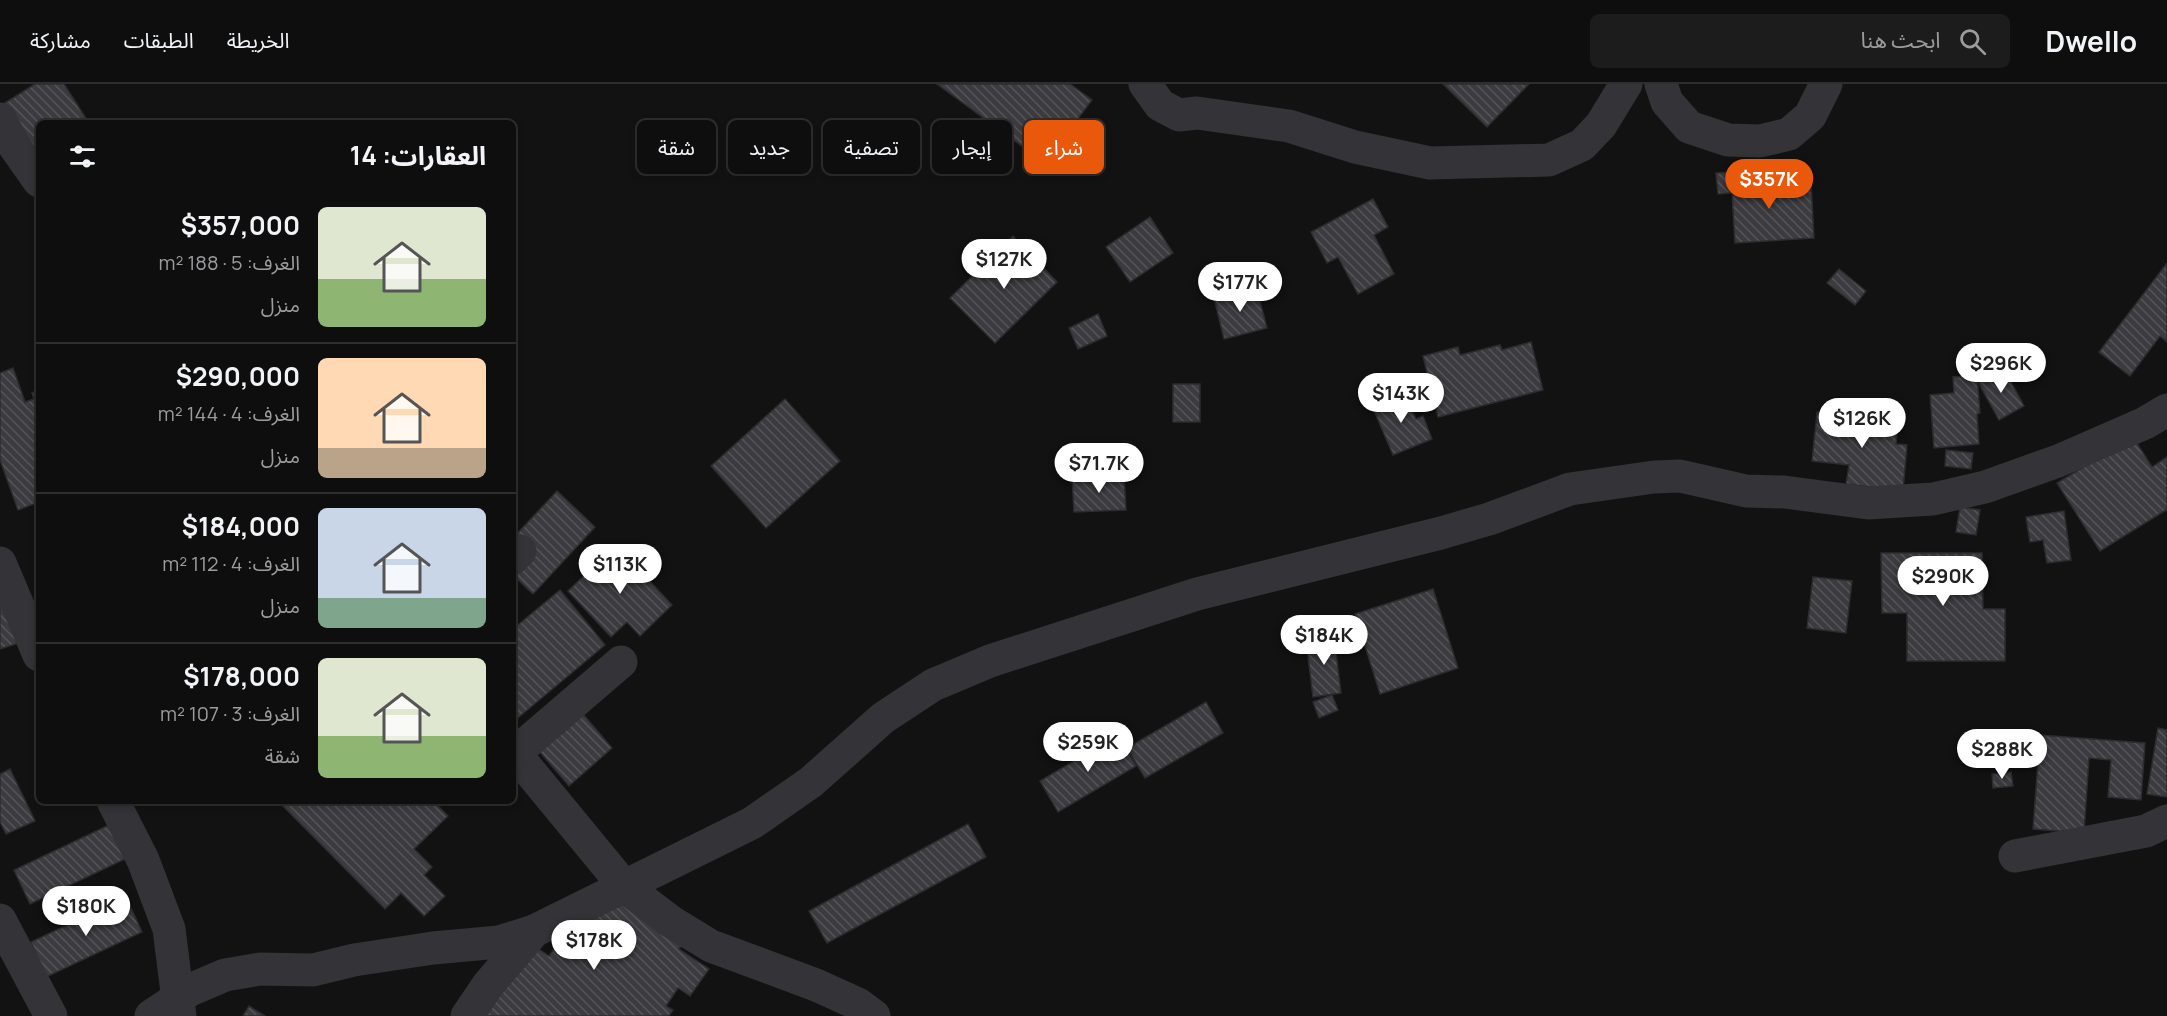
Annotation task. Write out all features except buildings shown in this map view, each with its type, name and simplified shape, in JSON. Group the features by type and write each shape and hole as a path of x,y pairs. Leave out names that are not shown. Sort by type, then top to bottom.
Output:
{"street":[{"path":"1145,84 1160,105 1179,115 1197,113 1289,126 1355,147 1430,163 1549,160 1582,145 1601,125 1626,84"},
{"path":"1661,84 1667,102 1689,128 1728,140 1760,141 1789,134 1810,116 1826,84"},
{"path":"0,119 10,154 36,178"},
{"path":"169,1010 190,990 225,975 260,969 313,970 354,960 433,948 499,942 534,931 752,823 811,782 883,718 933,685 990,661 1197,594 1441,533 1489,519 1570,489 1654,477 1680,476 1746,490 1784,492 1868,503 1933,499 1985,487 2058,461 2145,423 2167,410"},
{"path":"0,563 36,648"},
{"path":"516,750 621,662"},
{"path":"516,754 624,885 670,921 711,946 816,985 858,1004 874,1016"},
{"path":"115,804 143,860 169,929 169,1010"},
{"path":"2015,856 2146,831 2167,821"},
{"path":"0,920 51,1016"},
{"path":"467,1016 488,985 534,931"}]}
